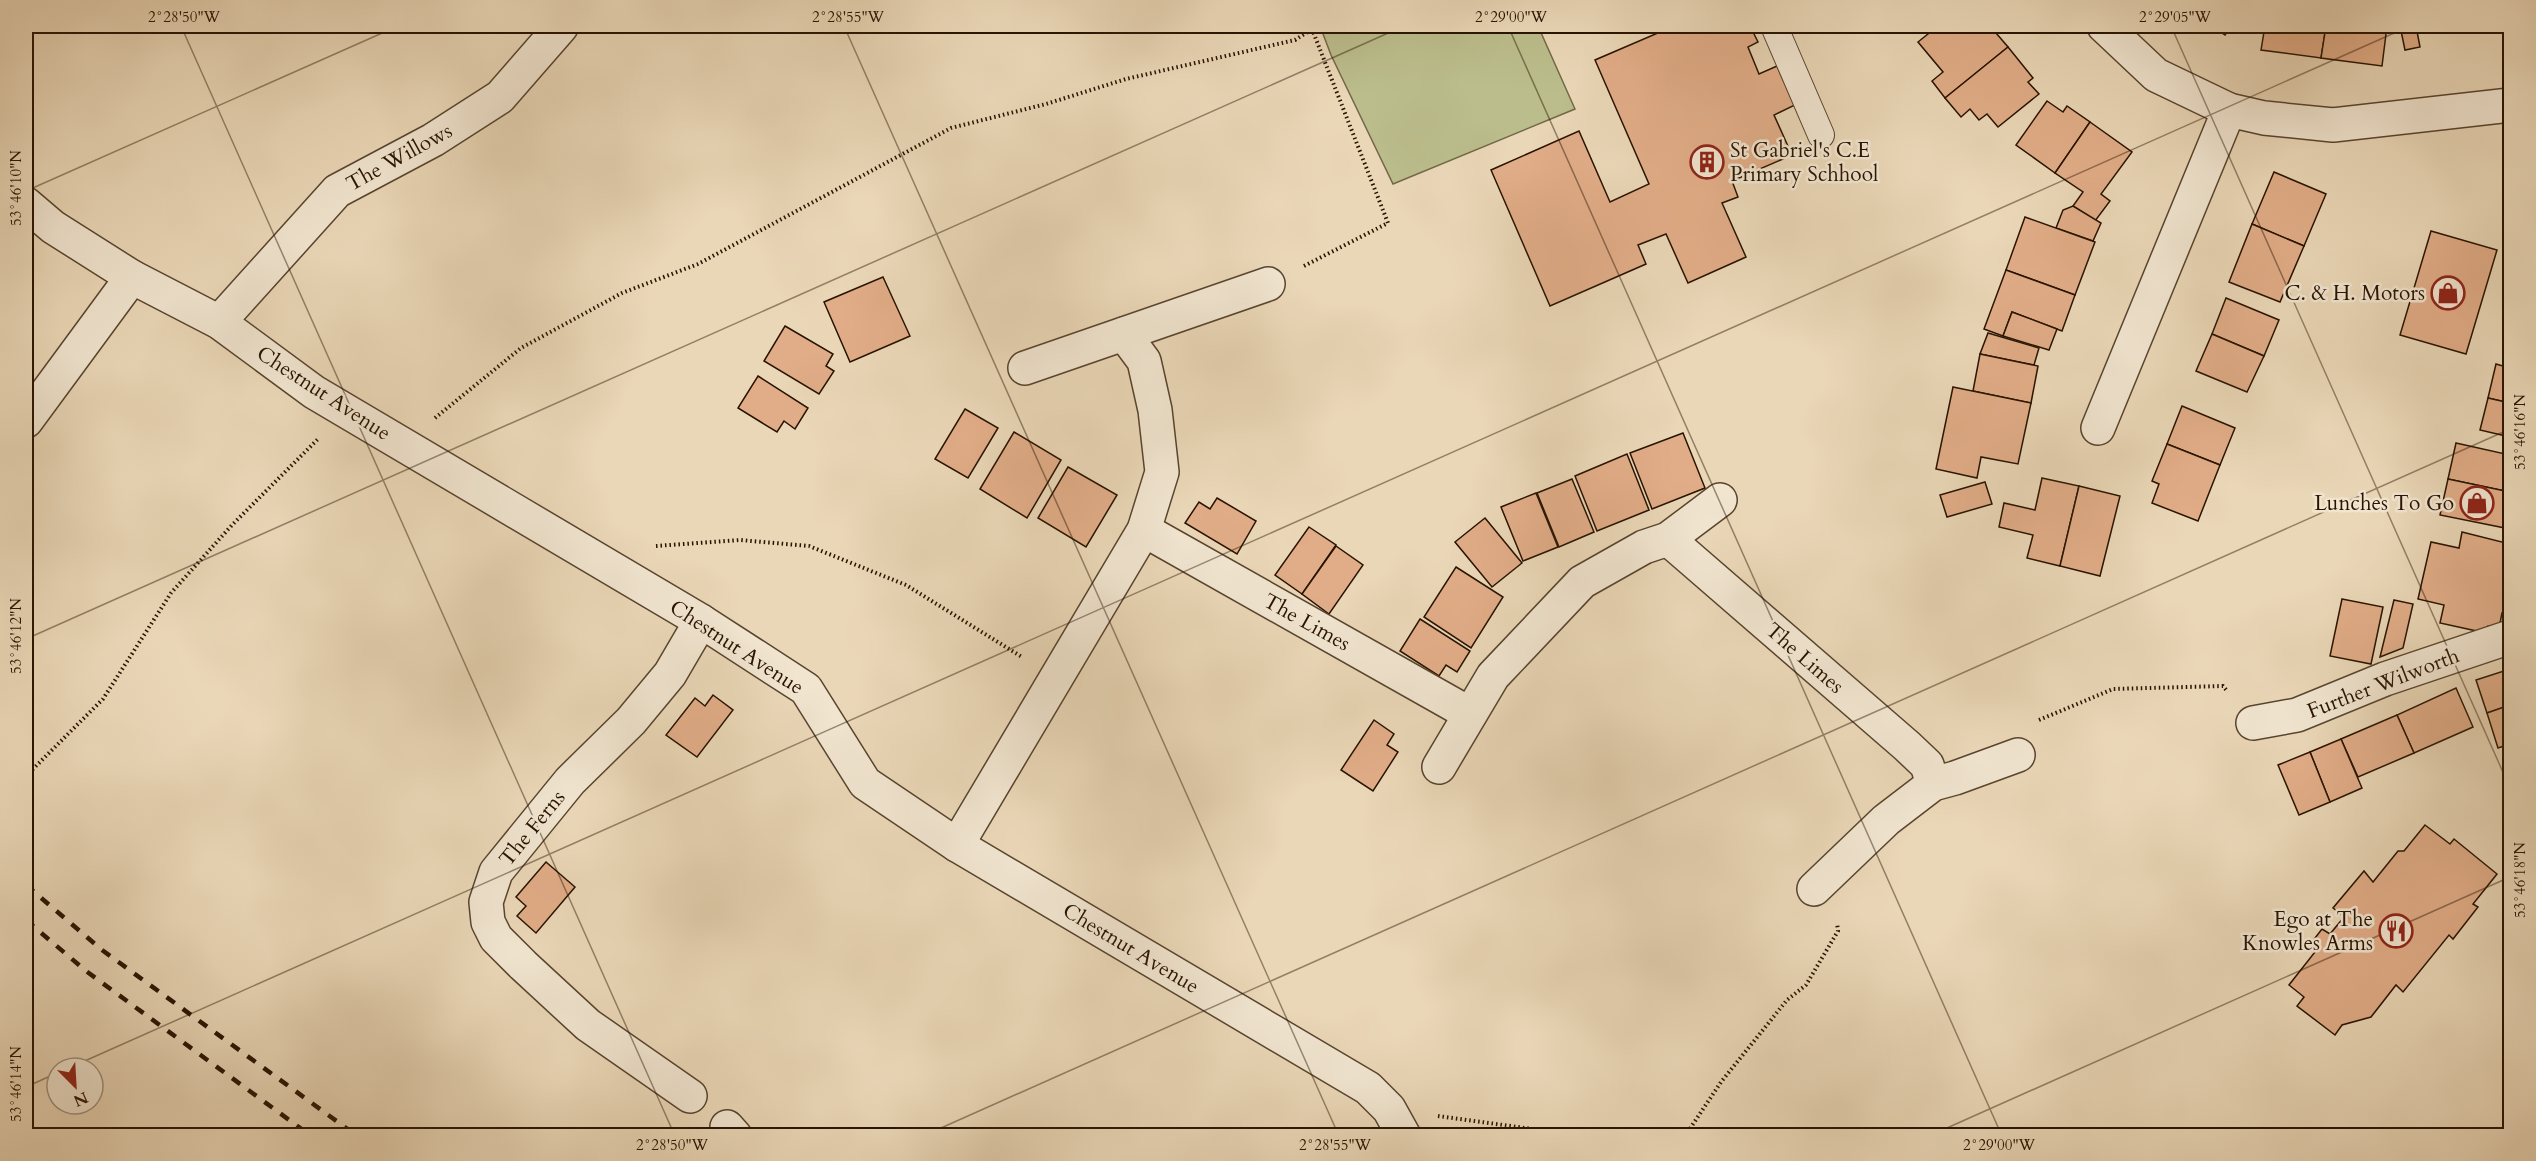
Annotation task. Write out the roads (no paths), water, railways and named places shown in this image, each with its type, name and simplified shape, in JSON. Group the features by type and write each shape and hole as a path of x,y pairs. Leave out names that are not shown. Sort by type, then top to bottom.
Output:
{"street":[{"path":"2104,26 2156,75 2229,110 2264,118 2333,125 2511,105"},
{"name":"The Willows","path":"219,322 338,191 433,140 500,97 561,27"},
{"path":"2098,428 2229,110"},
{"name":"Chestnut Avenue","path":"26,204 53,227 132,277 219,322 314,392 701,621 806,689 865,783 957,844 1368,1088 1397,1122"},
{"path":"26,421 132,277"},
{"path":"1025,368 1268,284"},
{"path":"957,844 1144,530 1162,472 1155,410 1144,361 1124,334"},
{"path":"1439,767 1493,676 1582,582 1644,547 1668,540 1720,500"},
{"name":"The Limes","path":"1144,530 1470,714"},
{"name":"The Limes","path":"1668,540 1907,746 1927,765 1933,784"},
{"name":"The Ferns","path":"690,1096 588,1025 523,964 496,938 488,922 486,902 496,872 570,781 631,721 670,674 701,621"},
{"name":"Further Wilworth","path":"2253,723 2297,715 2385,679 2511,637"},
{"path":"1814,889 1886,820 1933,784 2013,757"}],"lane":[{"path":"1774,26 1821,135"}],"railway":[{"path":"26,885 102,950 357,1136"},
{"path":"26,920 86,971 311,1136"}],"place":[{"name":"St Gabriel's C.E Primary Schhool","path":"1707,162"},
{"name":"C. & H. Motors","path":"2448,293"},
{"name":"Lunches To Go","path":"2477,503"},
{"name":"Ego at The Knowles Arms","path":"2396,931"}]}
